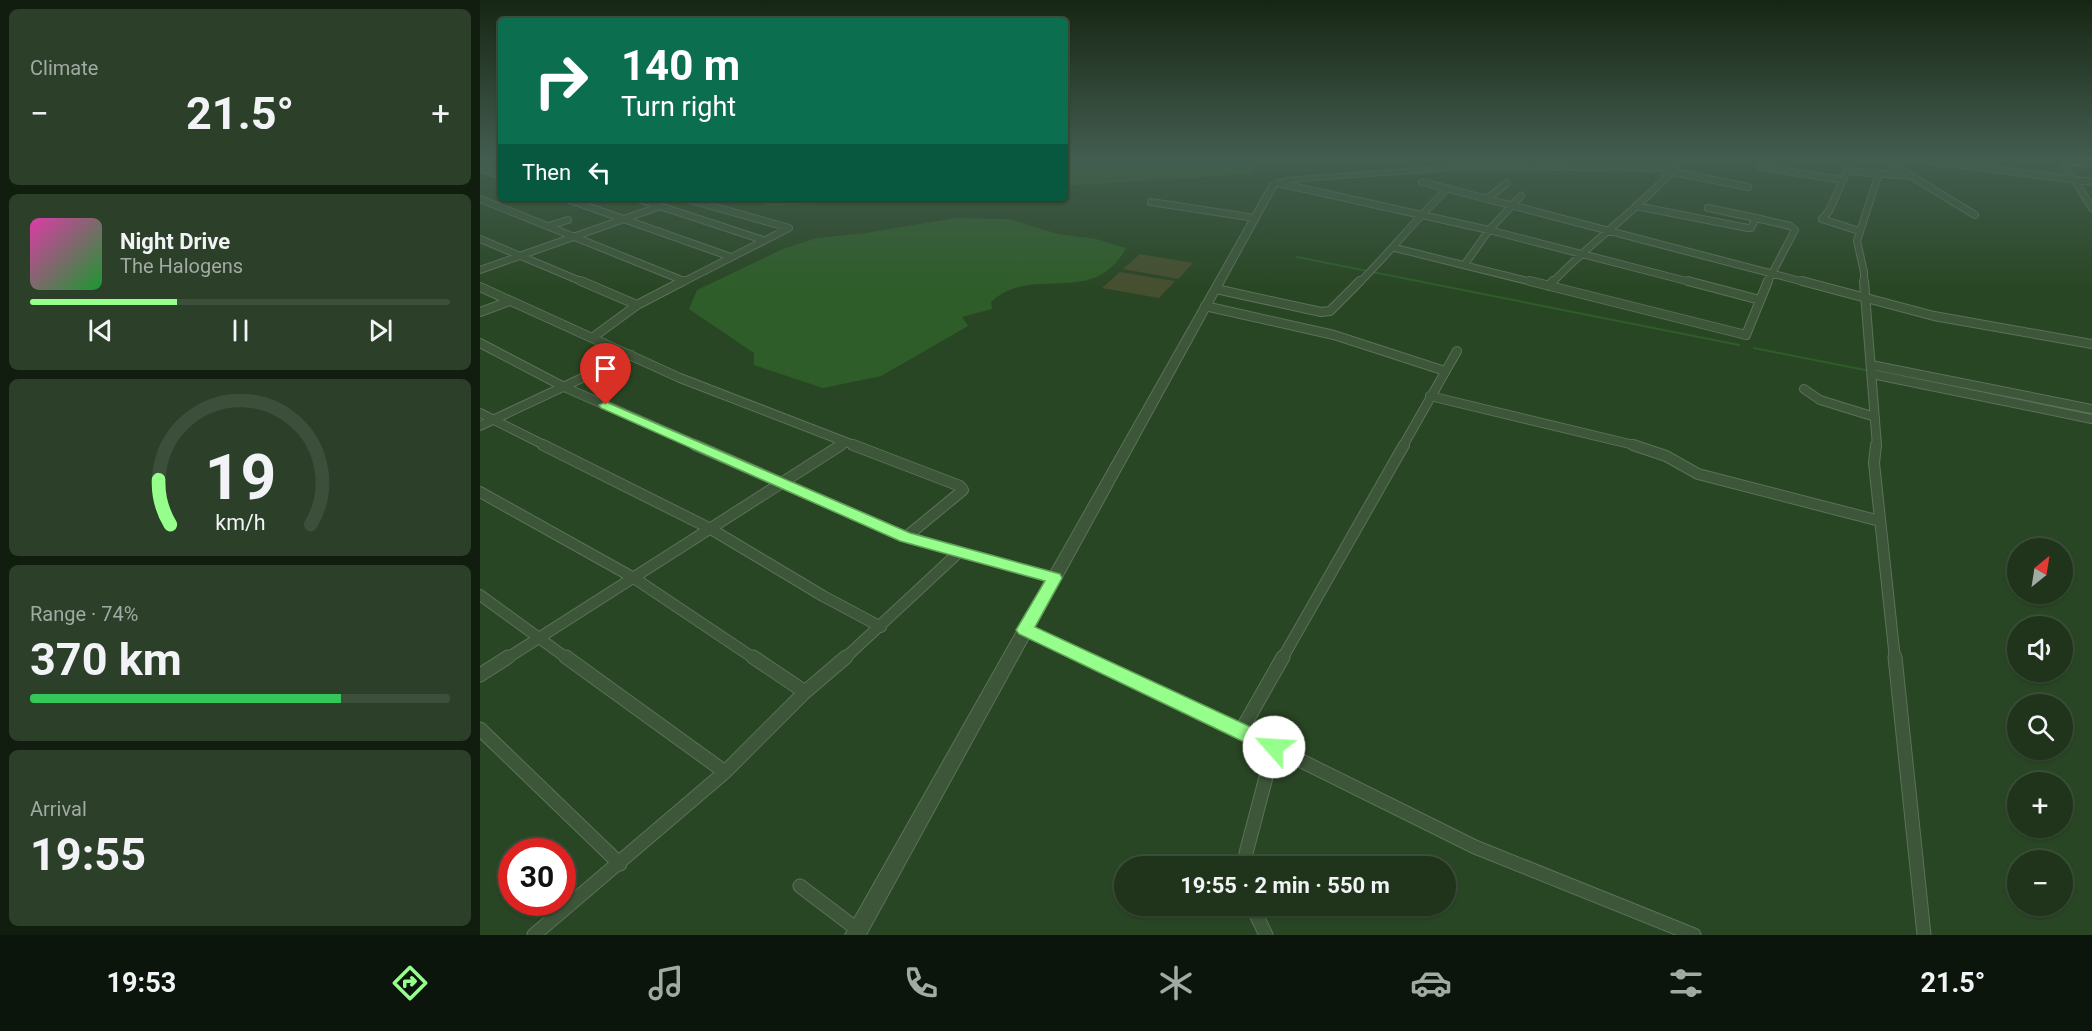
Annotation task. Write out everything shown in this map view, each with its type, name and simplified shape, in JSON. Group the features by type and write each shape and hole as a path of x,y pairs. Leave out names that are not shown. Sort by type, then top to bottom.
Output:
{"street":[{"path":"484,201 684,281"},
{"path":"572,201 731,258"},
{"path":"643,201 763,240"},
{"path":"592,338 637,305 789,228 694,201"},
{"path":"800,886 856,932 1205,306 1266,201"},
{"path":"1359,201 1489,230 1760,300"},
{"path":"1216,289 1324,312 1330,310 1395,248 1420,214 1434,201"},
{"path":"1499,201 1863,299 1934,316 2092,344"},
{"path":"1465,264 1489,230 1516,201"},
{"path":"1549,285 1580,253 1642,201"},
{"path":"1834,201 1822,219 1859,231"},
{"path":"1869,201 1857,241 1864,272 1863,299 1872,370 1876,453 1874,464 1924,935"},
{"path":"1951,201 1975,215"},
{"path":"1151,202 1255,218"},
{"path":"1636,206 1748,228 1751,228 1756,218"},
{"path":"480,270 658,207"},
{"path":"1395,248 1746,335 1771,274 1795,230 1790,226 1708,208"},
{"path":"549,226 568,220"},
{"path":"480,239 637,305"},
{"path":"480,287 631,355 843,442 960,486 963,490 906,537"},
{"path":"480,312 510,301"},
{"path":"1205,306 1334,335 1445,370"},
{"path":"480,344 564,387 906,537 1054,578"},
{"path":"1241,731 1430,396 1458,351"},
{"path":"480,426 631,355"},
{"path":"1872,370 2092,409"},
{"path":"1872,370 2092,419"},
{"path":"1804,389 1820,400 1875,417"},
{"path":"1430,396 1626,442 1666,456 1698,474 1880,521"},
{"path":"480,413 711,529 823,596 881,627"},
{"path":"480,675 711,529 843,442"},
{"path":"480,492 634,578 806,692"},
{"path":"534,935 620,864 725,772 806,692 881,627 958,553"},
{"path":"480,595 725,772"},
{"path":"1025,630 1241,731 1475,847 1694,935"},
{"path":"480,729 620,864"},
{"path":"1246,856 1274,747"},
{"path":"1257,916 1266,935"}],"shaded area":[{"path":"754,201 852,201 771,206"},
{"path":"956,218 1009,219 1058,234 1096,239 1126,248 1112,266 1097,277 1080,282 1025,286 1007,291 991,302 992,309 962,317 968,326 881,376 823,388 754,365 754,353 689,309 697,290 785,248 817,238 865,233"},
{"path":"1140,254 1193,263 1178,279 1123,269"},
{"path":"1120,272 1175,281 1159,298 1102,288"}],"waterway":[{"path":"1297,257 1739,345"},
{"path":"1754,348 1870,371"},
{"path":"2068,410 2092,415"}],"route":[{"path":"606,405 906,537 1054,578 1025,630 1052,640 1274,747"}]}
